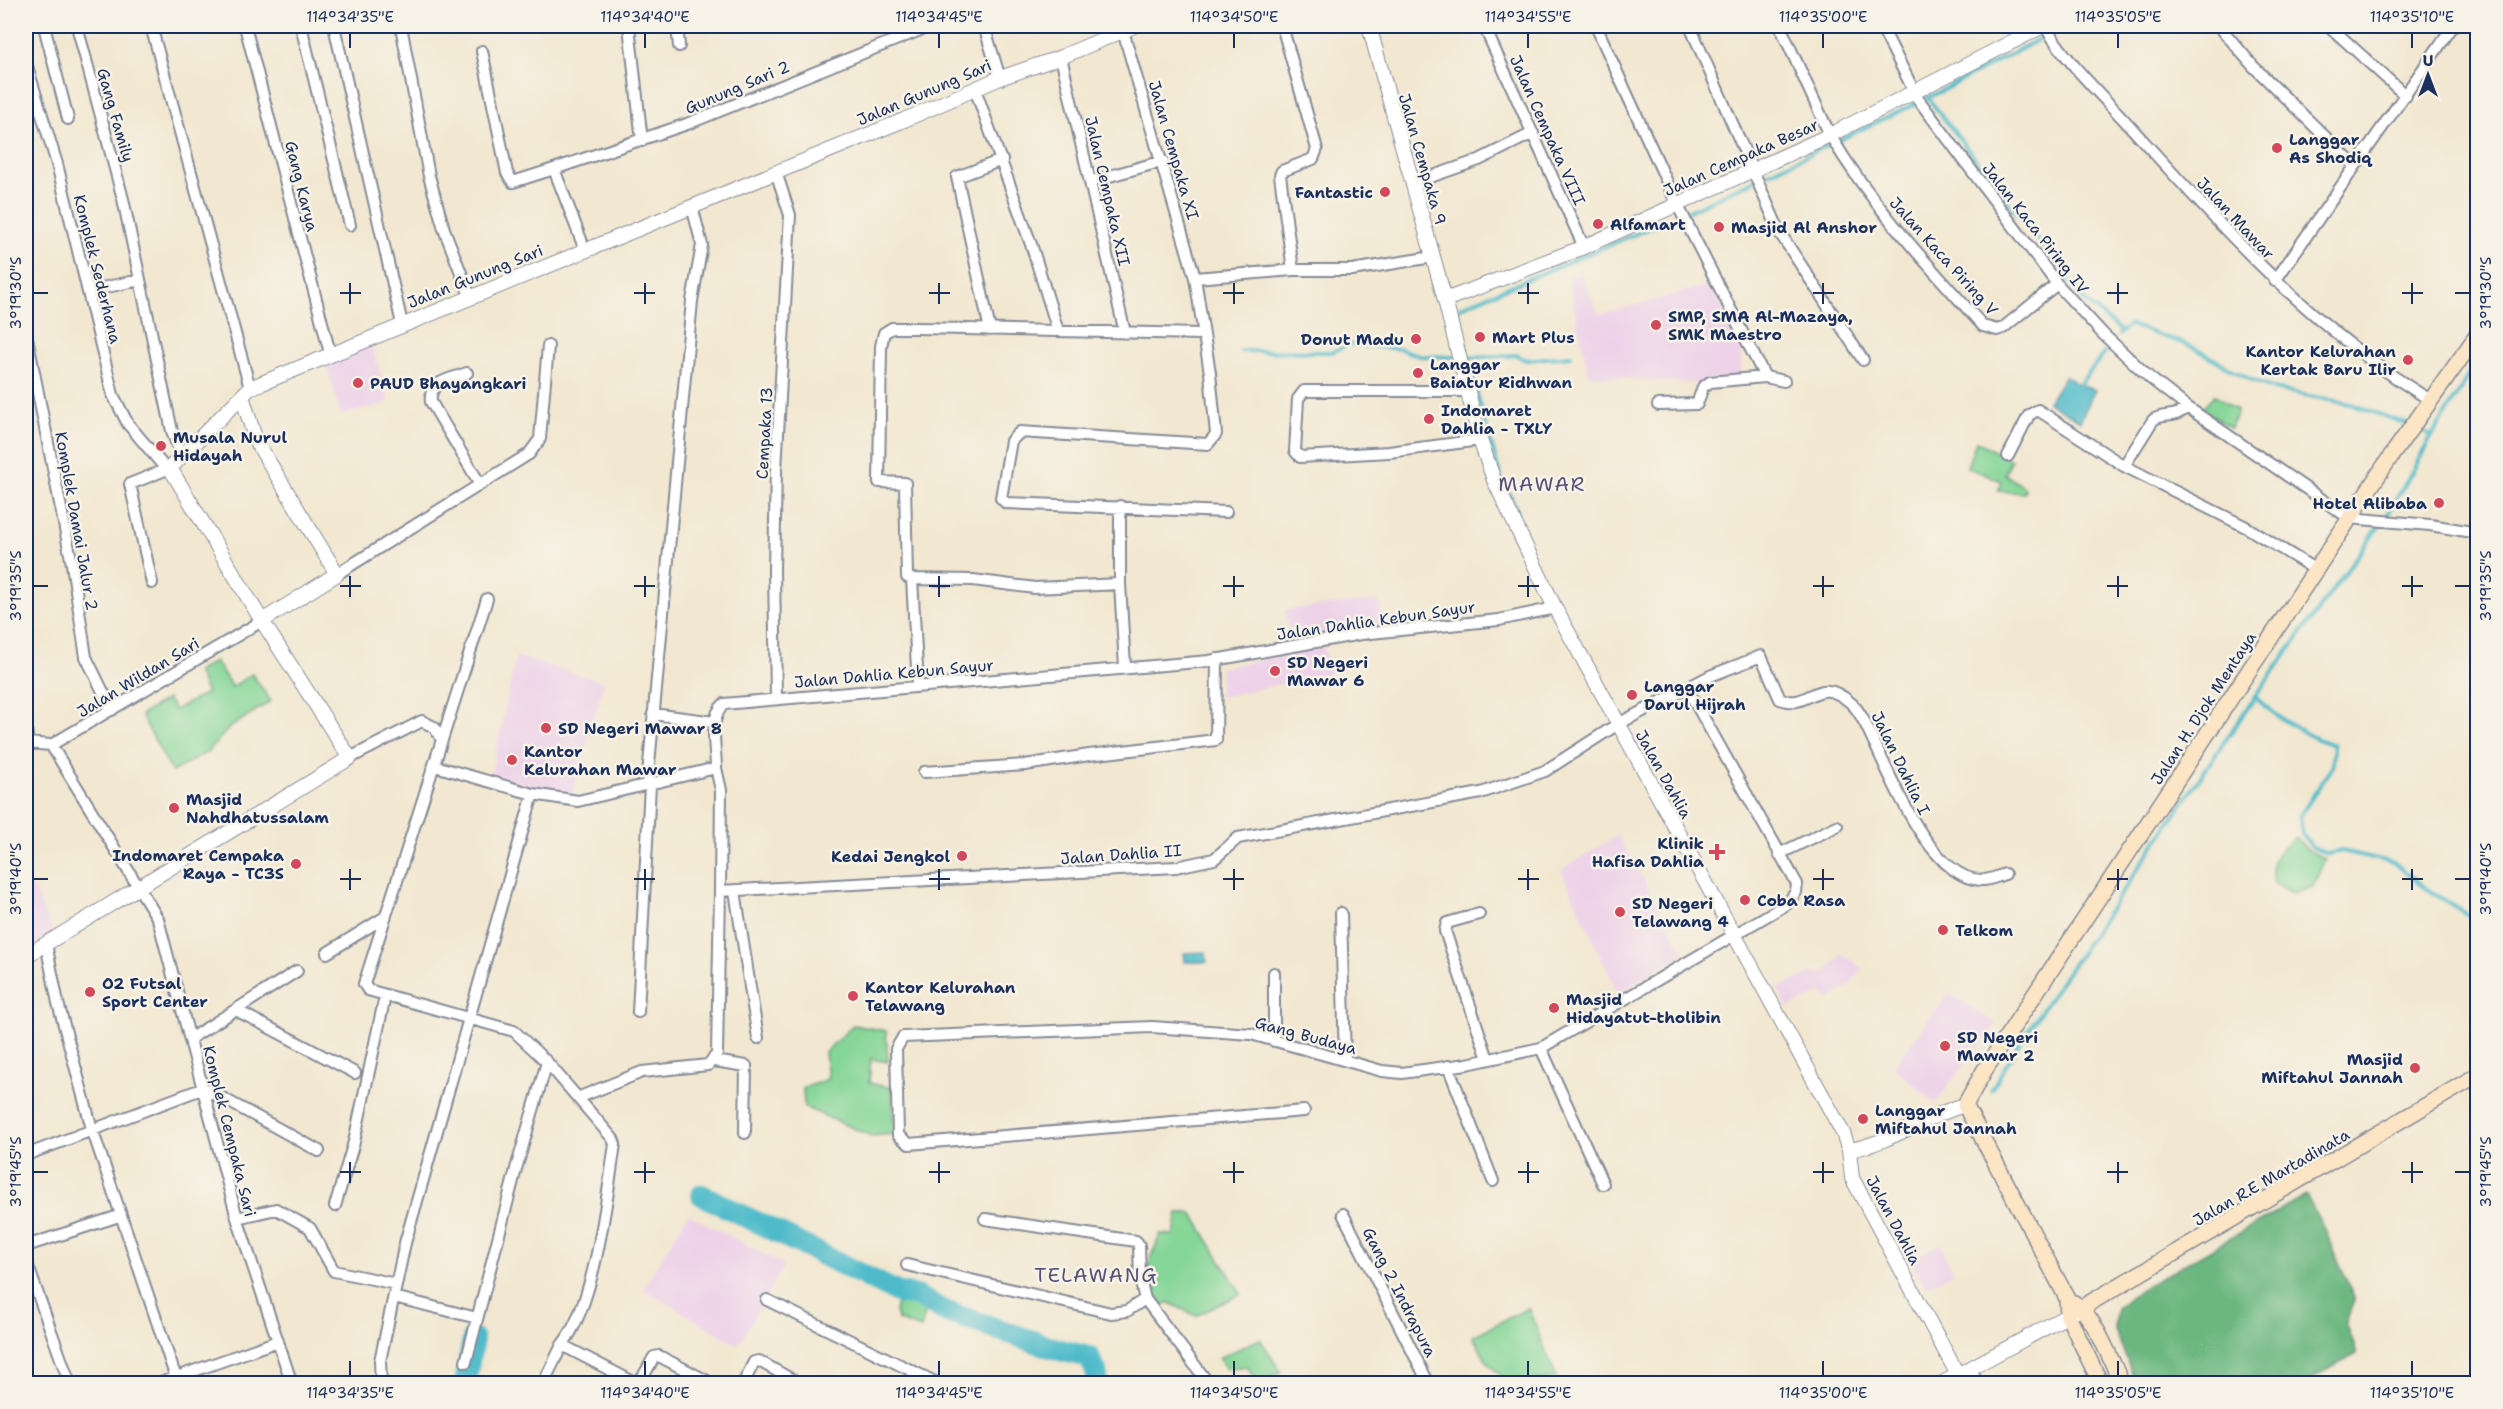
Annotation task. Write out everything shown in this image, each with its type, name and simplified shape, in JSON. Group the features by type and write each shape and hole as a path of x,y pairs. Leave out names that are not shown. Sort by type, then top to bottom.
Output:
{"main road":[{"name":"Jalan H. Djok Mentaya","path":"1965,1105 1989,1062 2349,518 2478,334"},
{"name":"Jalan R.E Martadinata","path":"2081,1308 2478,1075"},
{"path":"1965,1105 2067,1298 2068,1316 2101,1383"},
{"path":"2067,1298 2081,1308 2122,1383"}],"street":[{"path":"44,26 68,119"},
{"name":"Gang Family","path":"77,26 118,177 124,214 172,431 181,456"},
{"path":"151,26 246,392 256,441 337,574"},
{"name":"Gang Karya","path":"245,26 330,353"},
{"path":"301,26 350,225"},
{"path":"334,26 402,324"},
{"path":"401,26 429,176 444,229 470,296"},
{"path":"629,26 642,141"},
{"path":"677,26 679,46"},
{"name":"Gunung Sari 2","path":"482,51 507,173 513,182 642,141 930,26"},
{"path":"984,26 1000,78"},
{"path":"1282,26 1317,149 1313,159 1282,171 1280,174 1293,270"},
{"name":"Jalan Cempaka 9","path":"1369,26 1445,300"},
{"name":"Jalan Cempaka VIII","path":"1484,26 1584,247"},
{"path":"1596,26 1677,204 1765,377"},
{"path":"1690,26 1783,239 1863,360"},
{"name":"Jalan Kaca Piring V","path":"1780,26 1834,143 1895,228 1983,326 1997,330 2003,328 2057,284"},
{"name":"Jalan Kaca Piring IV","path":"1881,26 1918,100 2057,284 2128,358 2187,407 2349,518"},
{"path":"2219,26 2261,74 2354,165"},
{"path":"2329,26 2406,96"},
{"path":"2275,281 2453,26"},
{"name":"Jalan Gunung Sari","path":"168,468 246,392 330,353 776,172 1000,78 1061,57 1129,28"},
{"name":"Jalan Cempaka XI","path":"1120,506 1003,501 1001,498 1011,441 1020,432 1208,444 1214,440 1216,434 1210,373 1202,334 1195,278 1129,28"},
{"name":"Jalan Cempaka Besar","path":"1445,300 1584,247 1754,170 1834,143 2047,30"},
{"name":"Jalan Mawar","path":"2047,30 2145,143 2275,281 2328,328 2389,375 2432,401"},
{"name":"Jalan Cempaka XII","path":"1061,57 1092,181 1125,333"},
{"name":"Komplek Sederhana","path":"26,63 57,164 113,395 128,424 168,468"},
{"path":"975,90 1002,160 1058,332"},
{"path":"1413,183 1479,160 1533,133"},
{"path":"990,330 957,177 1002,160"},
{"path":"1092,181 1163,161"},
{"path":"554,169 585,250"},
{"name":"Cempaka 13","path":"776,172 790,215 776,470 774,570 776,698"},
{"path":"638,1012 653,714 692,301 702,245 692,206"},
{"path":"1195,278 1293,270 1352,270 1433,257"},
{"path":"88,291 140,280"},
{"name":"Jalan Dahlia","path":"1445,300 1480,440 1494,480 1555,608 1843,1133 1849,1150 1852,1178 1958,1375"},
{"path":"1120,584 1035,588 973,580 907,577 905,483 879,482 881,337 892,328 1202,334"},
{"name":"Komplek Damai Jalur 2","path":"26,332 72,564 86,657 112,710"},
{"path":"262,621 529,454 540,439 548,346"},
{"path":"467,373 434,385 429,393 430,402 480,484"},
{"path":"1658,405 1696,404 1703,387 1710,382 1765,377 1784,381"},
{"path":"1467,391 1304,391 1298,399 1295,451 1300,457 1311,457 1389,452 1480,440"},
{"path":"2124,466 2153,420 2176,416 2187,407"},
{"path":"2008,456 2029,415 2038,410 2124,466 2246,527 2316,570"},
{"path":"152,583 130,484 168,468 350,758"},
{"path":"1125,667 1120,584 1120,506 1226,512"},
{"path":"2349,518 2478,533"},
{"path":"912,579 918,686"},
{"path":"487,599 364,984 368,990 385,996 514,1031 580,1097 615,1144 601,1237 587,1288 570,1335 562,1345 543,1383"},
{"name":"Jalan Dahlia Kebun Sayur","path":"715,722 717,710 724,704 1217,659 1361,634 1499,620 1555,608"},
{"name":"Jalan Wildan Sari","path":"51,745 262,621"},
{"name":"Jalan Dahlia I","path":"1618,724 1687,688 1761,656 1780,699 1799,701 1831,689 1856,708 1913,824 1941,858 1966,877 1991,879 2005,874"},
{"path":"924,772 1024,765 1089,754 1216,740 1217,659"},
{"path":"1687,688 1797,884 1795,895 1787,904 1732,934"},
{"path":"580,1097 642,1072 708,1065 714,1061 717,1054 721,790 716,768 715,722 653,714"},
{"path":"26,957 350,758 422,721 434,727 441,738"},
{"name":"Jalan Dahlia II","path":"720,891 1186,865 1214,859 1238,838 1481,793 1514,784 1545,771 1618,724"},
{"path":"26,729 27,743 51,745"},
{"name":"Komplek Cempaka Sari","path":"51,745 158,919 237,1218 292,1383"},
{"path":"435,766 533,794 578,801 716,768"},
{"path":"381,1383 380,1361 405,1243 533,794"},
{"path":"1779,854 1837,826"},
{"path":"735,891 758,1038"},
{"path":"1341,913 1345,1060"},
{"path":"1479,914 1447,923 1445,931 1488,1059"},
{"path":"327,953 385,917"},
{"name":"Gang Budaya","path":"1304,1111 909,1144 897,1135 896,1049 903,1037 1152,1027 1251,1034 1382,1071 1402,1072 1448,1066 1541,1048 1732,934"},
{"path":"46,944 58,1003 92,1129 119,1216 177,1381"},
{"path":"191,1038 297,971"},
{"path":"1274,973 1274,1041"},
{"path":"335,1206 354,1142 385,996"},
{"path":"236,1010 355,1073"},
{"path":"1541,1048 1603,1184"},
{"path":"714,1061 746,1066 746,1133"},
{"path":"466,1362 516,1169 547,1062"},
{"path":"1448,1066 1492,1181"},
{"path":"26,1155 204,1088 320,1151"},
{"path":"1849,1150 1874,1146 1922,1121 1965,1105"},
{"path":"237,1218 276,1209 310,1228 334,1271 396,1284"},
{"name":"Gang 2 Indrapura","path":"1343,1214 1430,1383"},
{"path":"26,1246 119,1216"},
{"path":"985,1219 1136,1240 1139,1245 1140,1279 1145,1299 1209,1383"},
{"path":"26,1261 70,1383"},
{"path":"907,1264 1111,1313 1127,1311 1145,1299"},
{"path":"394,1297 477,1318"},
{"path":"767,1300 939,1383"},
{"path":"1941,1383 2081,1308"},
{"path":"157,1383 177,1381 278,1341"},
{"path":"562,1345 638,1383 654,1357 659,1356 709,1382"},
{"path":"743,1383 754,1362 759,1360 801,1383"},
{"path":"1970,1368 1979,1383"}],"shaded area":[{"name":"SMP, SMA Al-Mazaya, SMK Maestro","path":"1581,273 1599,315 1709,285 1739,335 1742,382 1690,383 1589,375 1568,279"},
{"name":"PAUD Bhayangkari","path":"371,344 390,402 341,415 326,364"},
{"path":"1379,600 1382,626 1290,640 1285,610"},
{"name":"SD Negeri Mawar 6","path":"1324,647 1330,674 1219,697 1221,668"},
{"name":"SD Negeri Mawar 8","path":"516,656 604,682 572,795 491,775"},
{"name":"SD Negeri Telawang 4","path":"1618,835 1684,953 1618,993 1561,870"},
{"path":"26,861 30,883 54,932 26,953"},
{"path":"1842,954 1863,969 1846,988 1828,1000 1823,992 1787,1008 1778,988 1814,972 1817,975 1825,972"},
{"name":"SD Negeri Mawar 2","path":"1949,993 1996,1024 1935,1103 1893,1067"},
{"path":"688,1214 784,1265 738,1345 643,1289"},
{"path":"1940,1244 1953,1273 1925,1287 1910,1260"}],"green space":[{"path":"2214,395 2237,410 2231,428 2201,409"},
{"path":"1976,441 2011,460 2005,474 2025,488 2024,493 1998,491 2001,481 1967,467"},
{"path":"215,661 232,687 252,674 271,701 229,728 208,752 172,772 141,715 167,699 175,710 207,693 197,672"},
{"path":"2296,837 2306,849 2325,859 2313,887 2294,894 2274,883 2272,867 2275,856"},
{"path":"853,1025 886,1031 888,1062 871,1059 869,1083 892,1088 894,1134 871,1136 804,1107 803,1088 828,1079 825,1052"},
{"path":"2306,1195 2324,1229 2355,1300 2346,1322 2357,1354 2304,1383 2136,1383 2115,1330 2117,1308 2136,1292"},
{"path":"1178,1213 1192,1213 1241,1294 1196,1316 1168,1302 1161,1310 1143,1281 1160,1234 1174,1235"},
{"path":"898,1298 927,1307 921,1329 897,1320 895,1311"},
{"path":"1528,1308 1557,1378 1521,1383 1518,1379 1507,1381 1487,1362 1473,1336"},
{"path":"1260,1339 1281,1372 1258,1384 1247,1366 1226,1369 1219,1358"}],"water":[{"path":"2065,375 2079,385 2095,390 2080,421 2048,402"},
{"path":"1206,952 1207,962 1185,962 1184,953"},
{"path":"2477,1371 2477,1383 2454,1383"}],"waterway":[{"path":"1457,319 1457,311 1461,307 1674,218 1928,98 2064,26"},
{"path":"1928,98 2085,301 2122,332"},
{"path":"2119,334 2130,325 2191,346 2249,379 2274,389 2350,404 2407,424"},
{"path":"1458,326 1501,478 1518,512"},
{"path":"1241,351 1332,352 1350,344 1400,349 1420,356 1455,357"},
{"path":"2079,385 2105,352"},
{"path":"1465,358 1517,355 1525,360 1571,356"},
{"path":"1991,1090 2020,1042 2255,697 2390,511 2478,361"},
{"path":"2423,432 2432,436"},
{"path":"2255,697 2292,726 2334,745 2333,765 2300,816 2302,834 2312,847 2327,854 2342,851 2395,863 2422,886 2478,921"},
{"path":"702,1195 899,1293 917,1296 944,1311 1056,1349 1089,1357 1096,1371 1098,1384"},
{"path":"465,1384 473,1339"}],"place":[{"name":"Langgar As Shodiq","path":"2277,148"},
{"name":"Fantastic","path":"1385,192"},
{"name":"Alfamart","path":"1598,224"},
{"name":"Masjid Al Anshor","path":"1719,227"},
{"name":"SMP, SMA Al-Mazaya, SMK Maestro","path":"1656,325"},
{"name":"Mart Plus","path":"1480,337"},
{"name":"Donut Madu","path":"1416,339"},
{"name":"Kantor Kelurahan Kertak Baru Ilir","path":"2408,360"},
{"name":"Langgar Baiatur Ridhwan","path":"1418,373"},
{"name":"PAUD Bhayangkari","path":"358,383"},
{"name":"Indomaret Dahlia - TXLY","path":"1429,419"},
{"name":"Musala Nurul Hidayah","path":"161,446"},
{"name":"Hotel Alibaba","path":"2439,503"},
{"name":"SD Negeri Mawar 6","path":"1275,671"},
{"name":"Langgar Darul Hijrah","path":"1632,695"},
{"name":"SD Negeri Mawar 8","path":"546,728"},
{"name":"Kantor Kelurahan Mawar","path":"512,760"},
{"name":"Masjid Nahdhatussalam","path":"174,808"},
{"name":"Klinik Hafisa Dahlia","path":"1717,852"},
{"name":"Kedai Jengkol","path":"962,856"},
{"name":"Indomaret Cempaka Raya - TC3S","path":"296,864"},
{"name":"Coba Rasa","path":"1745,900"},
{"name":"SD Negeri Telawang 4","path":"1620,912"},
{"name":"Telkom","path":"1943,930"},
{"name":"O2 Futsal Sport Center","path":"90,992"},
{"name":"Kantor Kelurahan Telawang","path":"853,996"},
{"name":"Masjid Hidayatut-tholibin","path":"1554,1008"},
{"name":"SD Negeri Mawar 2","path":"1945,1046"},
{"name":"Masjid Miftahul Jannah","path":"2415,1068"},
{"name":"Langgar Miftahul Jannah","path":"1863,1119"}],"district":[{"name":"MAWAR","path":"1542,484"},
{"name":"TELAWANG","path":"1096,1275"}]}
